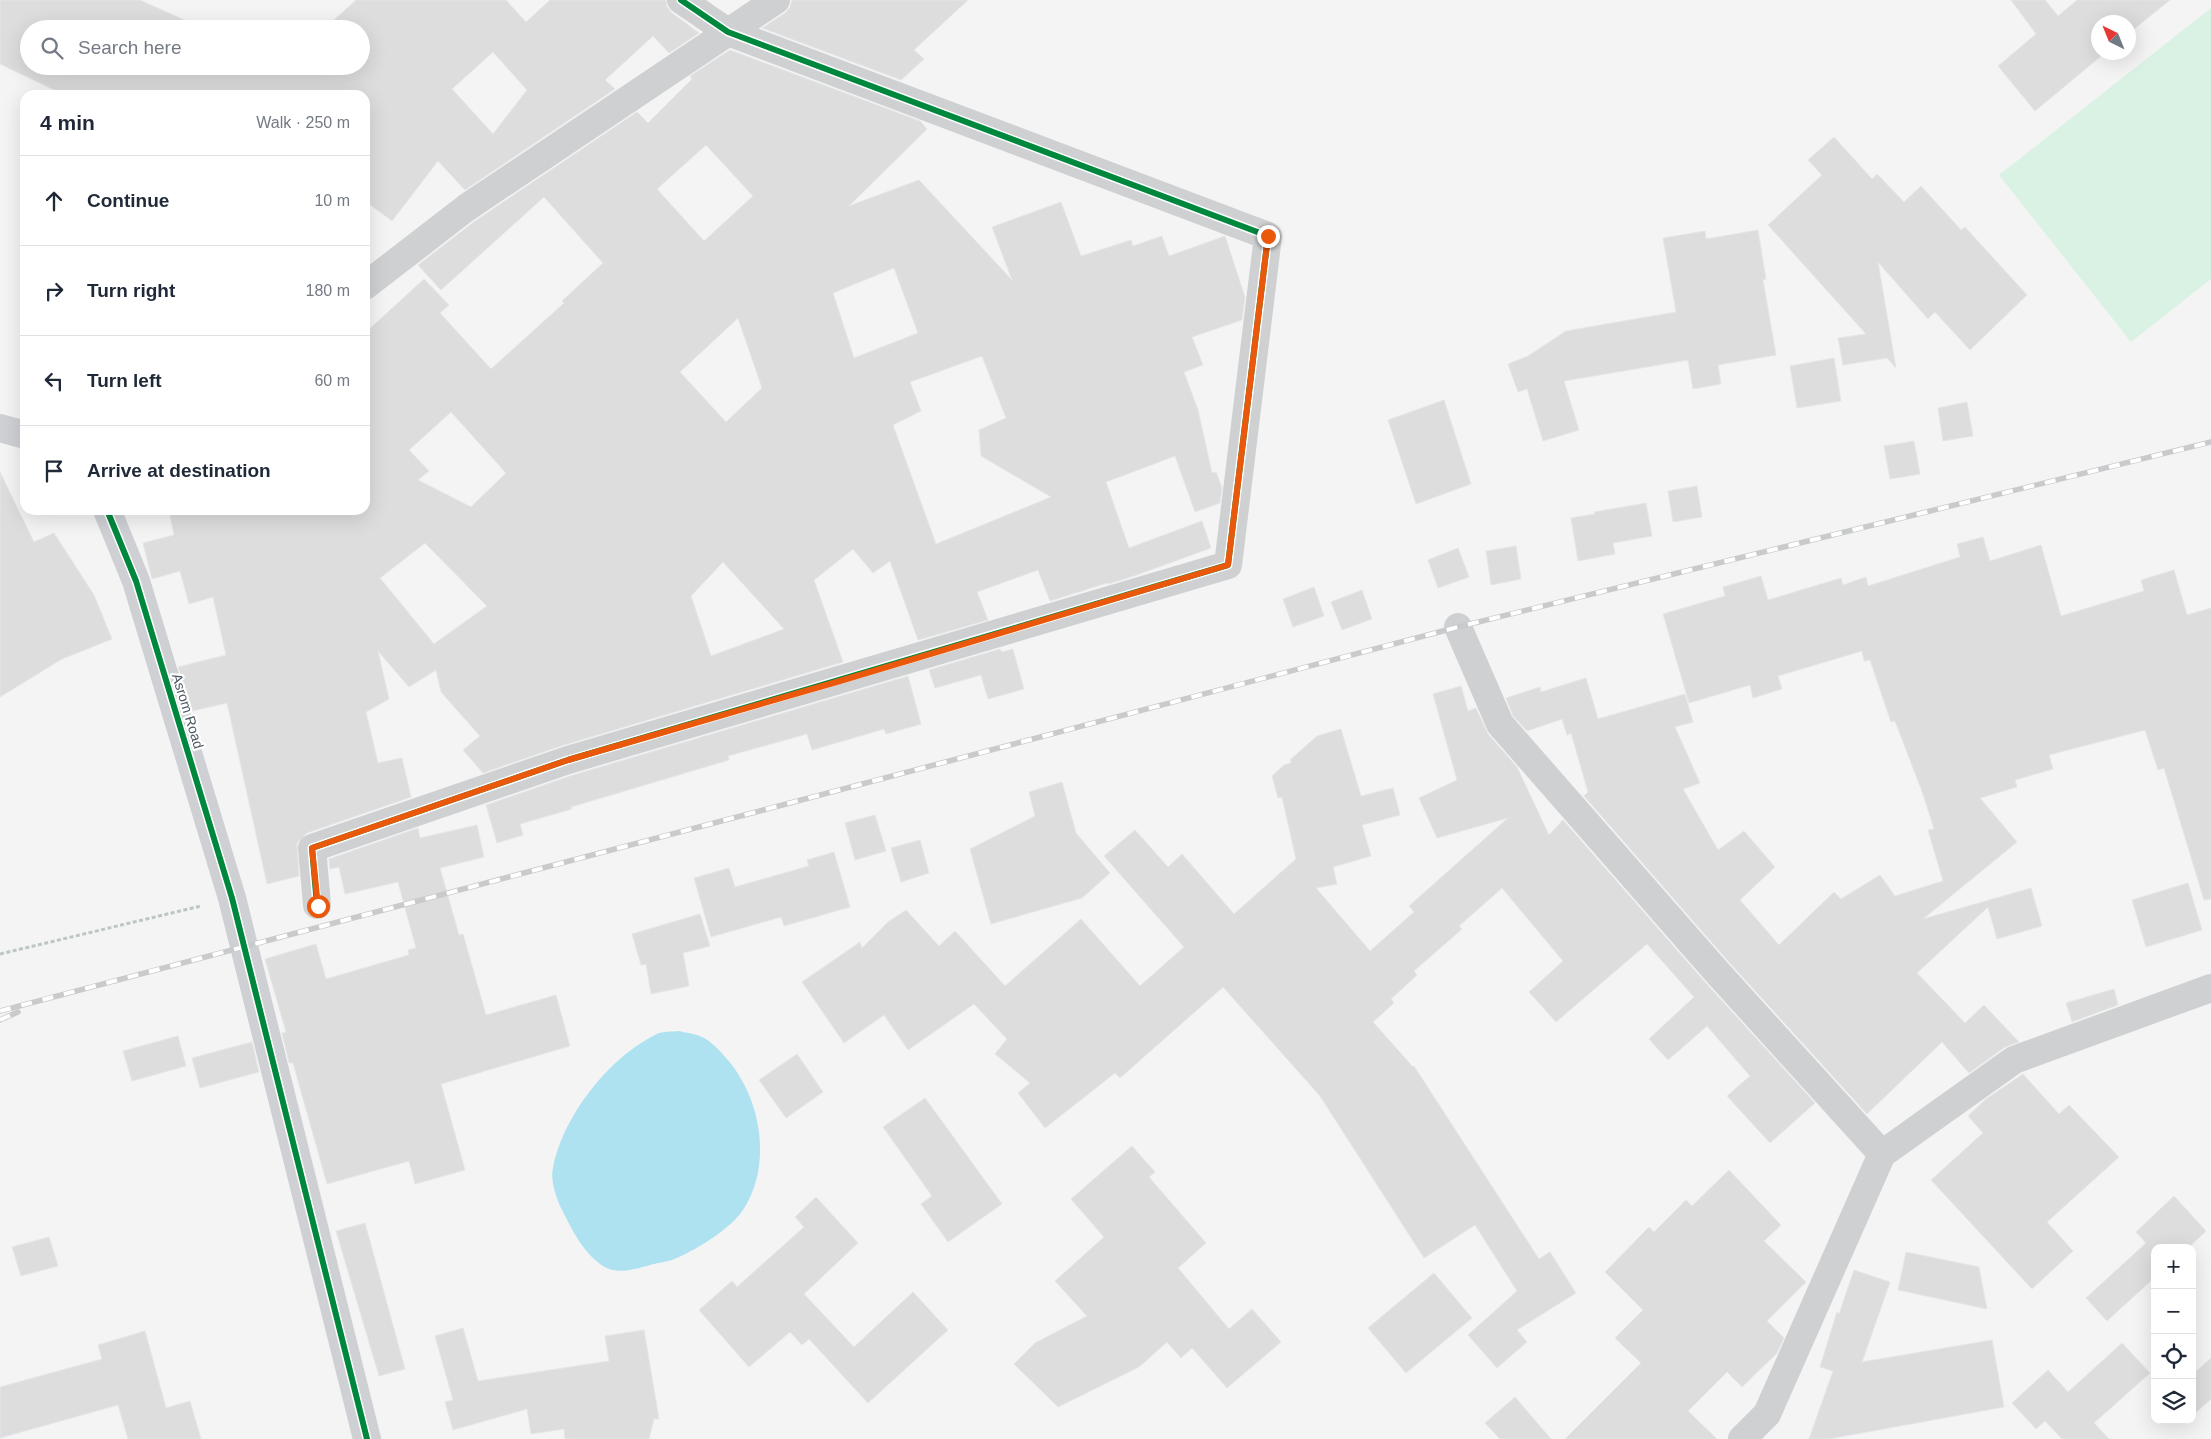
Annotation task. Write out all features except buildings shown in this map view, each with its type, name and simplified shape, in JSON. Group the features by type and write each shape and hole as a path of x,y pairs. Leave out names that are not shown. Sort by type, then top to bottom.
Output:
{"street":[{"path":"318,906 312,848 568,760 1228,565 1268,236 728,32 681,0"},
{"path":"370,282 466,208 776,0"},
{"path":"0,428 20,434"},
{"name":"Asrom Road","path":"109,515 136,581 236,910 367,1439"},
{"path":"1458,627 1500,724 1716,972 1882,1154"},
{"path":"1742,1439 1767,1414 1882,1154 2014,1060 2211,988"}],"path":[{"path":"0,954 236,910"}],"green space":[{"path":"2211,8 2211,279 2131,342 1999,175"}],"water":[{"path":"679,1031 707,1040 727,1059 739,1075 755,1112 759,1132 758,1172 752,1192 738,1217 705,1243 673,1260 622,1271 609,1269 603,1266 583,1247 559,1204 552,1177 558,1148 567,1128 591,1090 622,1057 639,1044 657,1034"}],"railway":[{"path":"0,1011 1458,627 2211,442"},
{"path":"0,1020 18,1012"}],"cycle path":[{"path":"317,905 312,848 568,760 1228,565 1268,236 728,32 681,0"},
{"path":"109,515 136,581 232,898 367,1439"}],"route":[{"path":"318,906 312,848 568,760 1228,565 1268,236"}]}
